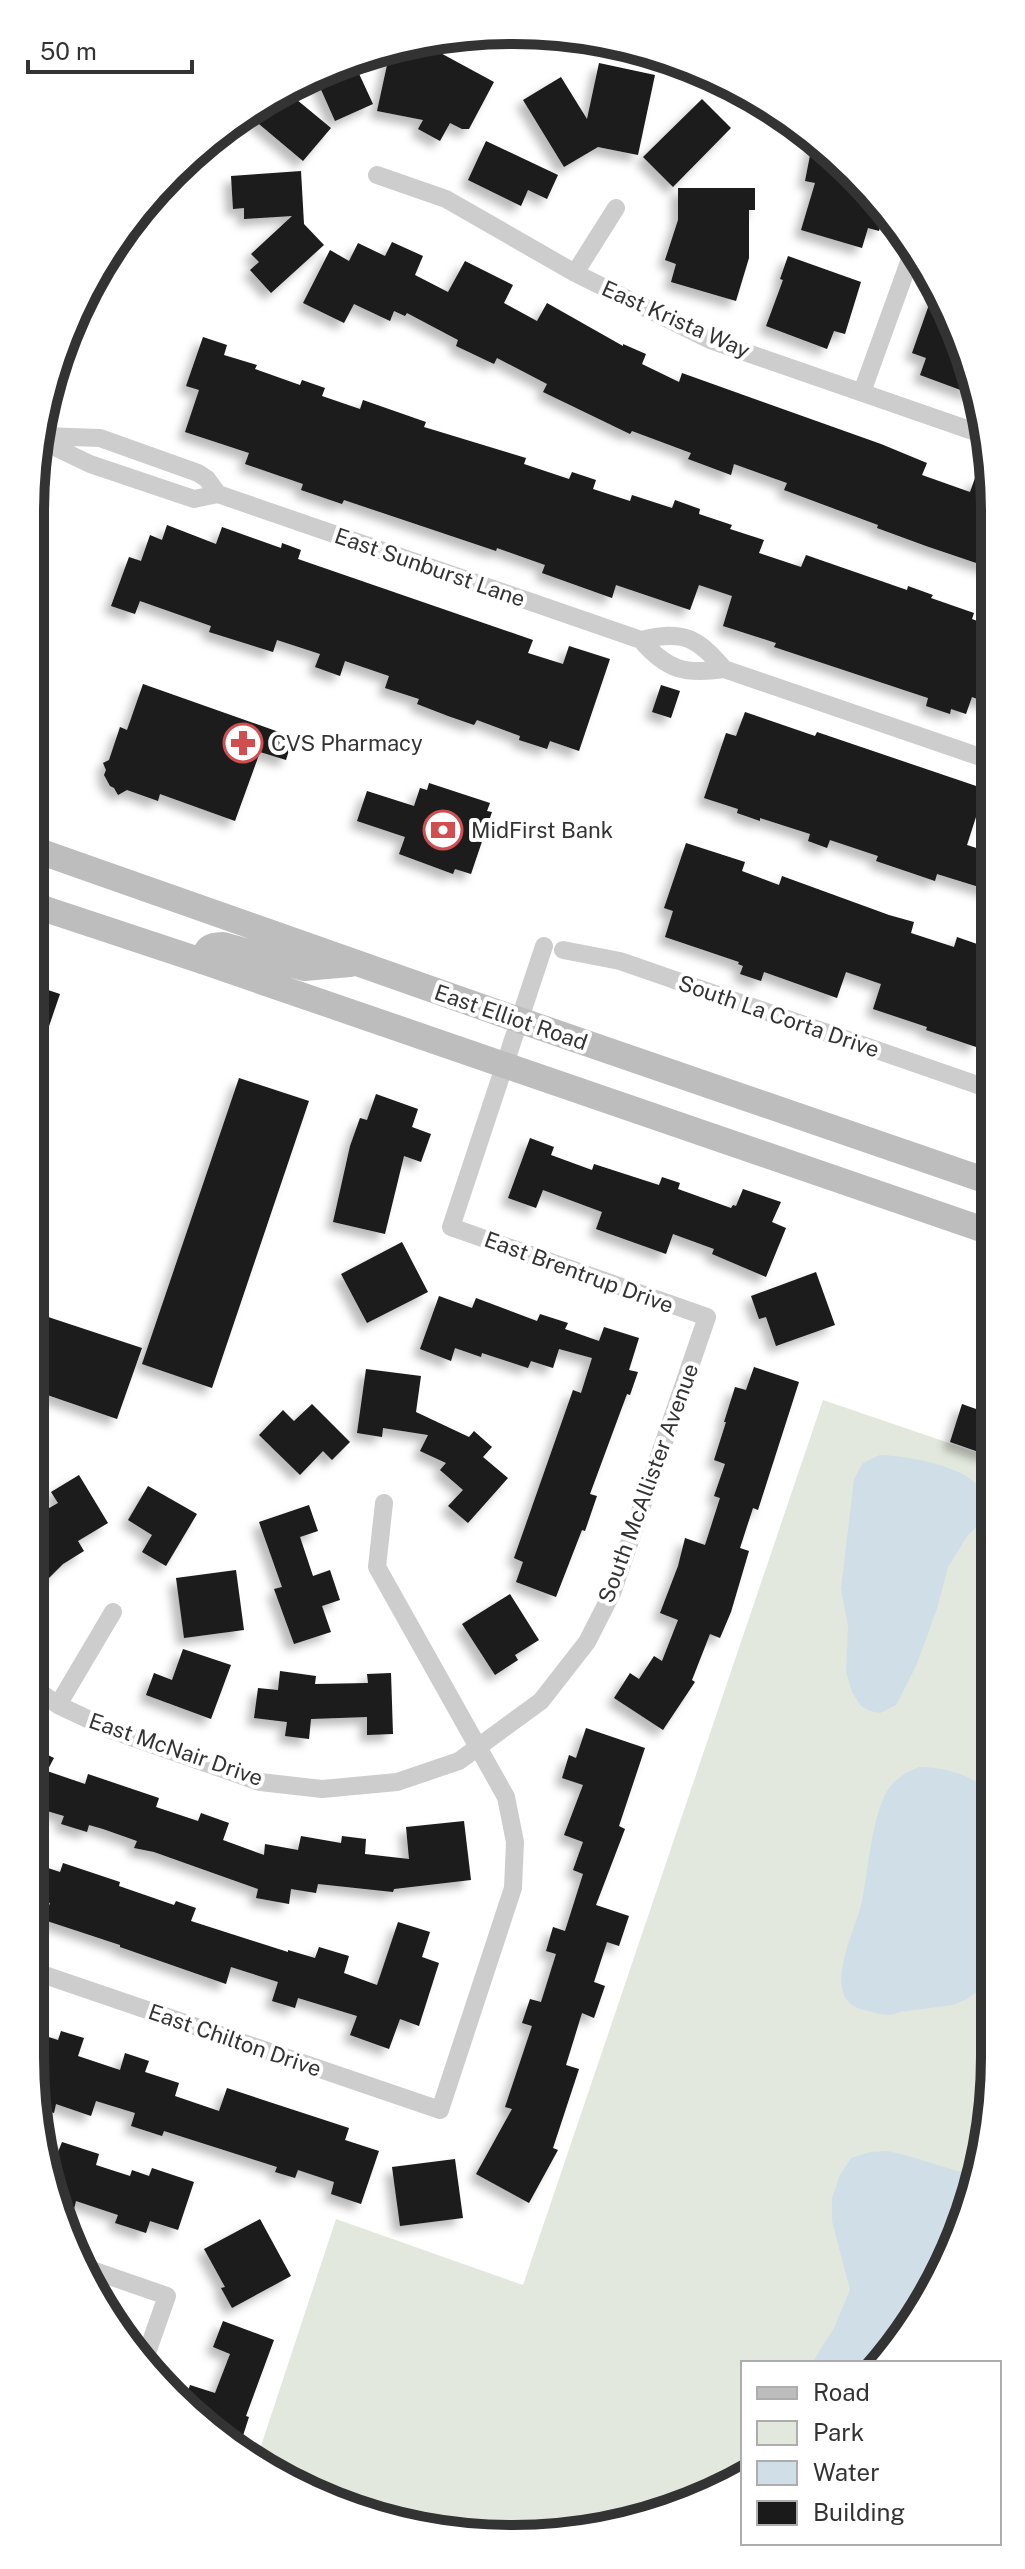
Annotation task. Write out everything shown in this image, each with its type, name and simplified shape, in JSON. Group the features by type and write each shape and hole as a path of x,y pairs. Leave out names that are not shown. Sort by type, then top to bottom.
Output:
{"main road":[{"name":"East Elliot Road","path":"44,853 981,1179"},
{"path":"44,909 981,1229"},
{"path":"202,961 207,949 213,945 223,945 304,968 358,964"}],"street":[{"name":"East Krista Way","path":"377,175 446,199 575,273 710,340 974,431"},
{"path":"575,273 616,208"},
{"path":"862,392 909,263"},
{"name":"East Sunburst Lane","path":"50,439 105,439 198,473 218,494"},
{"name":"East Sunburst Lane","path":"49,443 90,464 194,499 218,494 641,640 657,658 678,669 700,673 724,669 981,757"},
{"name":"East Sunburst Lane","path":"641,640 665,634 687,637 706,649 724,669"},
{"name":"South La Corta Drive","path":"521,1021 553,948 620,961 981,1086"},
{"path":"506,1066 521,1021"},
{"name":"East Brentrup Drive","path":"506,1066 451,1227 707,1317"},
{"name":"South McAllister Avenue","path":"480,1748 541,1701 587,1642 612,1593 707,1317"},
{"path":"384,1503 377,1567 480,1748"},
{"name":"East McNair Drive","path":"58,1705 113,1612"},
{"name":"East McNair Drive","path":"44,1695 111,1730 260,1782 322,1789 397,1782 459,1761 480,1748"},
{"name":"East Chilton Drive","path":"44,1975 440,2110 513,1888 515,1842 506,1797 480,1748"},
{"path":"96,2271 167,2296 148,2350"}],"green space":[{"path":"823,1400 981,1454 980,2087 965,2178 933,2264 902,2317 868,2361 741,2361 741,2465 692,2489 634,2509 543,2524 451,2521 362,2500 305,2477 259,2451 336,2219 523,2285"}],"water":[{"path":"880,1455 929,1462 964,1475 981,1491 981,1522 968,1535 948,1567 937,1609 916,1666 896,1705 880,1713 861,1706 852,1692 846,1672 848,1626 841,1589 854,1479 863,1463"},
{"path":"919,1767 940,1769 981,1785 981,1988 953,2005 891,2015 850,2004 843,1993 841,1978 862,1901 881,1804 889,1788"},
{"path":"887,2151 909,2156 966,2173 965,2178 933,2264 902,2317 868,2361 813,2361 834,2328 850,2290 832,2221 832,2199 839,2177 851,2158"}],"building":[{"path":"436,51 494,82 469,129 450,123 440,141 418,129 423,120 377,111 388,61 391,60"},
{"path":"599,63 655,75 638,155 598,147 564,167 523,100 561,77 587,119"},
{"path":"358,71 373,104 335,121 319,86"},
{"path":"294,98 331,128 303,161 255,121"},
{"path":"702,99 731,128 673,187 643,157"},
{"path":"486,141 558,175 547,199 528,190 521,206 468,180"},
{"path":"811,152 865,204 881,223 879,231 868,228 862,248 801,230 815,183 805,181"},
{"path":"301,171 304,224 324,245 271,293 250,270 259,262 251,254 292,216 244,219 244,208 233,209 231,176"},
{"path":"678,188 755,188 755,210 749,210 749,258 736,301 671,282 676,264 665,260 678,220"},
{"path":"392,242 423,256 415,275 448,292 465,261 513,285 504,303 537,321 547,303 623,346 646,354 642,364 679,382 682,373 881,444 927,463 922,475 970,492 975,478 980,479 981,565 877,528 878,525 784,490 787,483 734,464 731,475 688,459 691,453 632,431 630,434 543,392 547,384 497,358 494,364 456,346 458,340 407,313 405,316 394,311 390,321 354,304 344,323 303,303 330,250 349,261 358,243 385,256"},
{"path":"788,256 861,282 845,334 834,331 827,349 766,326 783,280 780,279"},
{"path":"930,300 965,392 920,375 926,358 912,353"},
{"path":"203,337 227,345 224,355 257,365 255,369 300,385 302,380 325,388 322,396 360,409 363,400 426,422 424,427 526,458 524,464 569,479 572,472 596,480 593,489 630,501 632,495 672,508 675,500 700,509 699,514 732,525 730,529 764,540 759,553 801,567 806,555 907,590 908,586 933,595 931,598 974,613 972,619 981,622 981,700 972,697 966,714 951,709 950,714 926,706 928,698 774,647 776,643 723,626 732,596 699,585 690,610 616,585 612,598 542,573 545,565 497,548 496,551 344,500 342,504 301,490 303,484 245,464 249,453 185,432 199,390 186,386"},
{"path":"167,525 216,544 222,527 281,548 282,543 301,550 298,559 533,640 528,653 563,664 569,646 610,659 579,751 550,741 547,749 519,740 520,736 477,720 474,725 448,716 417,704 419,699 385,688 389,676 345,661 340,676 315,667 320,654 277,640 273,652 209,632 211,626 140,601 135,614 111,606 129,557 141,561 150,535 162,540"},
{"name":"CVS Pharmacy","path":"143,684 293,737 286,760 260,752 235,821 160,794 158,801 127,790 118,795 110,786 104,775 106,770 103,763 109,760 120,727 127,730"},
{"path":"661,685 680,691 671,718 652,712"},
{"path":"745,712 815,736 817,732 981,788 981,801 967,845 981,849 981,888 937,874 935,881 876,861 878,856 830,840 827,848 808,841 810,834 760,818 760,821 737,813 738,809 704,798 726,733 736,736"},
{"name":"MidFirst Bank","path":"429,783 490,803 487,811 492,812 471,874 455,869 453,874 399,854 405,837 357,821 367,791 414,806 420,788 427,790"},
{"path":"686,843 745,862 742,871 779,885 782,876 914,922 911,933 954,947 957,937 980,945 981,1030 976,1047 873,1009 881,984 846,972 837,998 764,972 761,981 740,974 743,966 739,962 665,937 673,911 664,908"},
{"path":"44,989 60,994 44,1041"},
{"path":"239,1078 309,1101 212,1388 142,1364"},
{"path":"376,1094 418,1109 412,1127 431,1134 421,1162 404,1156 385,1234 333,1222 350,1146 360,1118 367,1120"},
{"path":"530,1138 554,1147 551,1155 592,1170 594,1164 659,1185 662,1177 680,1183 678,1189 731,1208 736,1206 743,1189 781,1202 772,1222 786,1228 766,1277 712,1254 714,1249 673,1234 666,1254 596,1229 602,1212 543,1190 536,1208 508,1198"},
{"path":"402,1242 428,1292 367,1323 341,1274"},
{"path":"816,1272 835,1325 776,1346 766,1317 759,1319 751,1296"},
{"path":"439,1296 472,1308 476,1298 537,1321 540,1314 568,1323 565,1329 599,1341 604,1327 639,1338 629,1370 638,1372 590,1494 597,1496 585,1531 582,1530 556,1597 516,1582 523,1562 514,1558 573,1390 581,1393 592,1358 559,1349 553,1368 531,1361 528,1368 455,1348 451,1361 420,1349"},
{"path":"44,1316 142,1348 117,1419 44,1394"},
{"path":"754,1367 799,1382 758,1510 753,1508 740,1548 749,1551 731,1612 720,1638 710,1634 692,1680 695,1682 663,1730 614,1698 630,1673 639,1679 654,1656 662,1661 678,1620 660,1613 685,1538 705,1545 720,1498 714,1496 725,1464 714,1460 724,1422 735,1387 746,1390"},
{"path":"366,1369 421,1376 416,1412 469,1437 474,1431 492,1447 483,1457 508,1478 468,1523 448,1506 463,1490 440,1470 446,1463 420,1451 428,1435 383,1428 382,1437 357,1433"},
{"path":"312,1404 350,1442 332,1460 323,1451 300,1475 259,1435 283,1410 294,1421"},
{"path":"962,1404 981,1411 981,1453 950,1442"},
{"path":"79,1475 108,1523 78,1541 84,1551 63,1564 44,1583 44,1511 58,1503 51,1492"},
{"path":"148,1486 197,1514 166,1566 142,1552 152,1535 128,1520"},
{"path":"309,1505 318,1531 300,1537 313,1576 330,1570 340,1600 322,1606 331,1632 294,1644 274,1589 282,1587 259,1522"},
{"path":"236,1570 244,1630 184,1638 176,1578"},
{"path":"510,1594 539,1640 515,1655 518,1660 495,1675 462,1624"},
{"path":"183,1649 231,1665 211,1719 146,1695 154,1673 172,1680"},
{"path":"280,1671 316,1676 315,1684 368,1683 367,1674 391,1673 393,1734 367,1735 367,1717 311,1719 309,1739 285,1736 287,1722 254,1718 258,1688 278,1690"},
{"path":"586,1728 645,1748 619,1826 625,1829 596,1905 629,1916 619,1946 607,1942 594,1982 605,1986 594,2018 582,2013 566,2065 579,2069 553,2148 558,2150 529,2203 476,2174 512,2109 505,2107 532,2026 522,2023 530,1999 541,2002 556,1954 546,1951 553,1927 565,1931 583,1874 573,1870 583,1842 564,1835 583,1785 562,1778 569,1755 576,1758"},
{"path":"44,1753 54,1758 47,1771 85,1784 88,1774 159,1798 156,1807 198,1821 201,1813 229,1823 223,1840 264,1855 265,1844 298,1850 301,1836 341,1843 342,1836 366,1839 365,1854 409,1859 406,1827 464,1821 471,1880 394,1889 393,1892 318,1884 316,1893 291,1889 289,1904 256,1898 258,1889 154,1852 134,1848 137,1841 103,1829 89,1825 87,1832 61,1824 64,1816 44,1810"},
{"path":"63,1863 120,1882 119,1886 174,1905 176,1901 196,1908 191,1921 315,1958 319,1947 349,1956 344,1973 377,1985 398,1922 430,1932 422,1957 439,1963 419,2026 400,2019 389,2049 350,2035 357,2016 298,1998 295,2008 272,2001 278,1982 231,1967 226,1984 44,1920 50,1903 44,1901 44,1867 60,1872"},
{"path":"61,2031 84,2038 78,2056 120,2070 125,2053 149,2061 145,2072 179,2083 175,2096 219,2111 227,2088 349,2128 345,2140 379,2151 361,2204 331,2194 334,2182 298,2170 295,2178 275,2172 277,2167 164,2131 162,2136 131,2126 135,2113 96,2101 91,2116 56,2104 54,2113 47,2111 44,2036 58,2040"},
{"path":"62,2142 99,2154 96,2165 130,2176 132,2170 149,2176 152,2168 194,2182 178,2230 150,2221 146,2233 115,2223 118,2215 76,2201 71,2212 54,2150 58,2152"},
{"path":"455,2159 463,2218 400,2226 392,2167"},
{"path":"260,2219 291,2276 232,2308 221,2288 225,2287 204,2249"},
{"path":"223,2321 274,2340 246,2416 249,2417 242,2439 187,2394 190,2385 215,2393 230,2354 213,2347"}],"place":[{"name":"CVS Pharmacy","path":"243,743"},
{"name":"MidFirst Bank","path":"443,830"}]}
